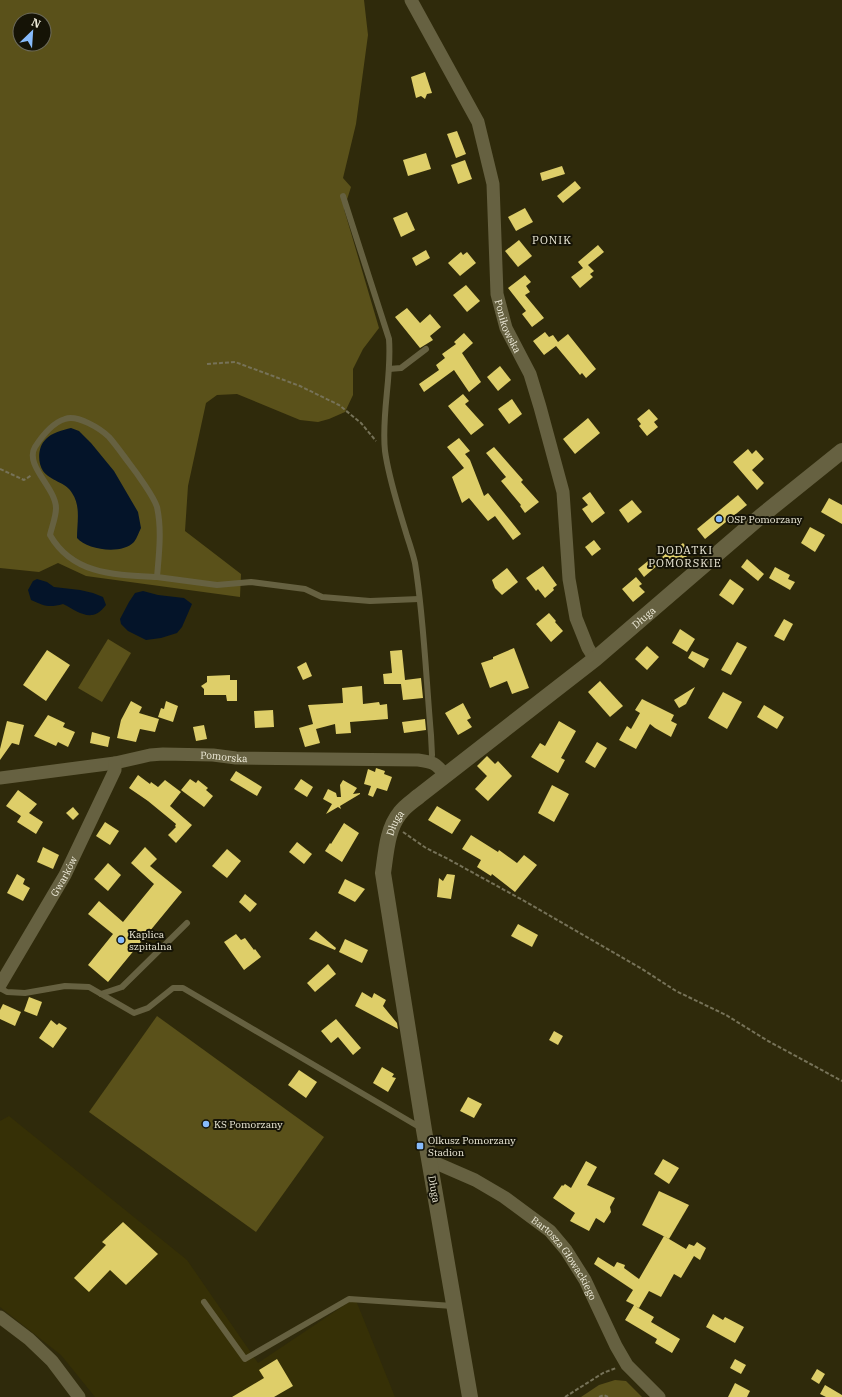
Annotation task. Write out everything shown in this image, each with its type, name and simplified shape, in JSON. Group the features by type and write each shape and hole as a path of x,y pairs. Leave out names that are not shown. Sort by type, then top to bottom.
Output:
{"street":[{"name":"Ponikowska","path":"410,0 478,122 493,184 497,294 506,328 530,374 562,485 569,579 576,618 588,648 595,659"},
{"name":"Długa","path":"470,1397 424,1130 383,873 387,844 393,825 400,813 419,796 595,659 760,517 842,451"},
{"name":"Pomorska","path":"0,778 115,763 150,755 187,754 236,758 431,761"},
{"path":"431,761 438,766 445,775"},
{"name":"Gwarków","path":"0,986 65,875 115,770 115,763"},
{"name":"Bartosza Głowackiego","path":"430,1160 475,1180 498,1194 550,1231 566,1250 585,1280 616,1346 627,1365 658,1397"},
{"path":"0,1317 29,1339 52,1361 79,1397"}],"lane":[{"path":"342,196 389,339 391,359 383,432 385,453 394,492 415,561 431,735 431,761"},
{"path":"389,369 401,368 426,349"},
{"path":"157,577 160,534 156,506 137,474 109,437 93,425 77,419 67,418 50,427 34,448 33,458 38,472 54,496 56,508 50,535 56,546 67,557 90,569 124,575 157,577 217,585 251,582 304,589 322,597 330,598 370,601 419,599"},
{"path":"101,994 122,987 187,922"},
{"path":"0,986 7,992 25,993 65,986 89,987 134,1013 148,1008 173,988 183,988 424,1130"},
{"path":"204,1302 245,1358 349,1299 454,1306"}],"path":[{"path":"207,364 235,362 300,386 339,404 361,423 385,453"},
{"path":"0,469 24,480 38,472"},
{"path":"393,825 426,848 544,912 558,922 642,969 676,991 726,1015 768,1041 828,1072 842,1081"},
{"path":"565,1397 603,1372 627,1365"},
{"path":"599,1397 604,1395 608,1397"}],"shaded area":[{"path":"0,0 364,0 368,35 356,124 343,178 351,187 344,209 379,328 363,349 353,369 353,395 345,412 329,419 318,422 300,420 237,394 217,395 206,403 188,486 185,531 241,574 240,597 86,576 58,563 39,572 0,568"},
{"path":"108,639 131,653 102,702 78,688"},
{"name":"KS Pomorzany","path":"157,1016 324,1137 256,1232 89,1112"},
{"path":"9,1116 187,1260 258,1363 355,1298 395,1397 95,1397 61,1355 0,1307 0,1121"},
{"path":"615,1380 626,1381 642,1397 581,1397 599,1385"}],"water":[{"path":"71,428 79,431 91,443 114,471 138,512 141,528 134,542 129,546 113,550 96,548 88,546 77,538 78,509 75,498 66,486 46,474 41,467 39,454 43,442 54,433"},
{"path":"37,579 47,582 54,587 93,593 103,597 106,605 96,614 85,615 63,604 47,606 40,604 31,600 28,590 33,581"},
{"path":"143,591 158,595 184,598 192,604 182,627 177,633 161,638 146,640 128,631 121,624 120,619 135,593"}],"building":[{"path":"425,72 432,93 427,94 425,99 421,96 416,98 411,77"},
{"path":"457,131 466,154 456,158 447,134"},
{"path":"426,153 431,169 408,176 403,160"},
{"path":"465,160 472,179 458,184 451,165"},
{"path":"562,166 565,174 542,181 540,173"},
{"path":"575,181 581,188 563,203 557,196"},
{"path":"525,208 533,222 516,231 508,217"},
{"path":"407,212 415,230 401,237 393,218"},
{"path":"519,240 532,256 518,267 505,251"},
{"path":"598,245 604,252 588,265 594,271 590,274 593,277 580,288 571,277 583,268 578,262"},
{"path":"426,250 430,258 416,266 412,258"},
{"path":"461,252 463,255 467,252 476,263 460,276 448,263"},
{"path":"525,275 531,282 526,286 530,292 525,295 544,318 532,327 522,314 526,311 508,288"},
{"path":"466,285 480,301 467,312 453,295"},
{"path":"407,308 420,323 430,314 441,327 430,336 433,340 420,348 395,317"},
{"path":"545,332 549,337 553,335 558,342 568,334 596,369 586,378 582,373 580,375 556,346 544,355 533,341"},
{"path":"464,333 473,343 462,353 481,382 469,392 454,370 424,392 419,384 439,370 436,365 445,358 442,354 456,344 454,342"},
{"path":"500,366 511,380 498,391 487,377"},
{"path":"463,394 469,401 465,404 484,425 471,435 448,406"},
{"path":"512,399 522,414 509,424 498,409"},
{"path":"649,409 658,419 654,422 658,427 647,436 639,426 641,424 637,419"},
{"path":"588,418 600,433 575,454 563,439"},
{"path":"459,438 470,451 465,454 470,460 484,496 488,493 521,534 513,540 495,516 488,521 469,498 462,503 452,477 464,468 447,447"},
{"path":"494,447 523,480 521,482 539,502 525,513 520,506 521,505 501,481 506,477 486,453"},
{"path":"748,449 752,454 756,450 764,459 752,470 764,483 757,490 733,462"},
{"path":"590,492 605,513 592,523 582,509 588,505 582,498"},
{"name":"OSP Pomorzany","path":"738,495 747,505 705,539 697,529"},
{"path":"829,498 842,505 842,524 821,512"},
{"path":"632,500 642,512 628,523 619,510"},
{"path":"810,527 825,535 815,552 801,543"},
{"path":"594,540 601,549 592,556 585,547"},
{"path":"683,543 691,553 672,568 662,557 676,545 678,547"},
{"path":"653,557 659,564 644,577 638,569"},
{"path":"747,559 764,574 758,581 741,567"},
{"path":"543,566 557,585 545,598 538,589 536,591 526,578"},
{"path":"775,567 790,575 788,579 795,582 790,590 769,578"},
{"path":"507,568 518,582 502,595 495,588 492,580"},
{"path":"636,577 642,584 639,586 645,592 633,602 622,589"},
{"path":"730,579 744,589 733,605 719,595"},
{"path":"549,613 563,631 551,642 536,624"},
{"path":"784,619 793,624 784,641 774,636"},
{"path":"680,629 695,639 687,652 672,643"},
{"path":"737,642 747,647 731,675 721,670"},
{"path":"647,646 659,657 647,670 635,659"},
{"path":"514,648 529,688 512,694 507,681 490,688 481,663 493,659 493,657"},
{"path":"47,650 70,665 46,701 23,685"},
{"path":"402,650 405,680 421,678 423,698 403,700 401,684 384,684 383,674 392,673 390,651"},
{"path":"692,651 709,659 704,668 688,658"},
{"path":"306,662 312,676 303,680 297,667"},
{"path":"230,675 230,680 237,680 237,701 227,701 226,695 204,695 204,689 201,686 207,682 207,676"},
{"path":"600,681 623,706 610,717 588,692"},
{"path":"362,686 363,704 379,702 380,705 387,704 388,719 350,722 351,733 336,734 335,724 316,729 320,743 305,747 299,728 313,724 308,705 343,703 342,688"},
{"path":"695,687 686,704 679,708 674,700"},
{"path":"723,692 742,702 727,729 708,718"},
{"path":"642,699 674,715 671,721 677,724 671,737 650,724 636,749 619,740 627,726 631,729 640,713 635,710"},
{"path":"131,701 142,707 139,713 159,719 155,732 140,729 136,742 117,738 121,720"},
{"path":"166,701 178,706 173,722 158,717 161,708 164,709"},
{"path":"463,703 471,718 467,720 472,727 458,735 445,713"},
{"path":"764,705 784,717 777,729 757,717"},
{"path":"273,710 274,727 255,728 254,711"},
{"path":"48,715 65,723 63,727 75,732 68,747 58,742 56,746 34,736"},
{"path":"425,719 426,730 404,733 402,722"},
{"path":"7,721 24,725 19,745 12,743 0,760 0,749"},
{"path":"559,721 576,731 561,758 565,760 558,773 531,757 540,743 545,746"},
{"path":"204,725 207,739 196,741 193,727"},
{"path":"92,732 110,737 108,747 90,743"},
{"path":"597,742 607,748 595,768 585,762"},
{"path":"487,756 495,764 498,761 512,776 488,801 475,789 487,776 477,766"},
{"path":"376,768 385,771 384,774 392,777 387,791 377,788 373,797 368,795 371,786 364,784 368,769 375,772"},
{"path":"236,771 262,787 257,796 230,780"},
{"path":"138,775 150,784 151,782 158,787 165,780 181,792 170,806 192,825 176,843 168,835 176,827 176,824 148,801 129,788"},
{"path":"190,779 196,783 198,780 208,788 206,790 213,796 204,807 181,790"},
{"path":"301,779 313,787 307,797 294,789"},
{"path":"343,780 357,788 353,794 360,794 340,806 341,809 338,807 326,814 332,804 323,799 328,789 336,793 337,797 341,797 340,785"},
{"path":"552,785 569,794 554,822 538,813"},
{"path":"18,790 37,804 29,813 43,822 36,834 17,822 21,816 6,806"},
{"path":"437,806 461,820 452,834 428,820"},
{"path":"73,807 79,814 73,820 66,813"},
{"path":"105,822 119,831 110,845 96,836"},
{"path":"344,823 359,833 342,862 325,851"},
{"path":"471,835 498,852 499,850 517,863 524,855 537,865 515,892 492,874 491,876 477,867 481,860 462,849"},
{"path":"297,842 312,854 304,864 289,852"},
{"path":"43,847 59,855 53,869 37,862"},
{"path":"145,847 157,859 150,866 182,892 108,982 88,965 113,934 88,914 99,901 123,922 154,884 131,863"},
{"path":"227,849 241,861 227,878 212,866"},
{"path":"108,863 121,875 108,891 94,879"},
{"path":"17,874 25,879 23,884 30,888 23,901 7,893"},
{"path":"447,874 455,875 451,899 437,897 439,878 443,881"},
{"path":"345,879 365,889 355,902 338,893"},
{"path":"245,894 257,904 250,912 239,902"},
{"path":"518,924 538,935 532,947 511,936"},
{"path":"316,931 336,948 335,950 309,939"},
{"path":"236,934 241,940 245,938 261,957 244,970 224,942"},
{"path":"345,939 368,950 362,963 339,952"},
{"path":"328,964 336,974 315,992 307,983"},
{"path":"362,992 372,998 374,993 386,1000 383,1006 397,1023 398,1029 355,1006"},
{"path":"29,997 42,1002 37,1016 24,1011"},
{"path":"3,1004 21,1012 15,1026 0,1019 0,1010"},
{"path":"336,1019 361,1048 353,1055 338,1037 331,1043 321,1031"},
{"path":"51,1020 57,1025 59,1023 67,1028 53,1048 39,1038"},
{"path":"554,1031 563,1036 558,1045 549,1040"},
{"path":"382,1067 394,1074 392,1077 396,1078 388,1092 373,1083"},
{"path":"299,1070 317,1082 306,1098 288,1085"},
{"path":"468,1097 482,1104 474,1118 460,1111"},
{"path":"663,1159 679,1168 669,1184 654,1174"},
{"path":"586,1161 597,1167 587,1185 615,1198 610,1207 611,1212 604,1223 596,1218 589,1231 570,1221 575,1213 553,1198 562,1185 563,1186 565,1184 571,1188"},
{"path":"659,1191 689,1205 669,1239 642,1225"},
{"path":"123,1222 158,1254 126,1285 110,1270 89,1292 74,1278 106,1245 102,1242"},
{"path":"664,1236 686,1249 689,1244 694,1246 697,1242 706,1248 700,1260 694,1256 681,1278 674,1274 661,1297 649,1291 639,1308 635,1306 654,1317 651,1322 680,1339 672,1353 655,1343 657,1339 625,1320 634,1305 626,1301 633,1290 594,1264 598,1257 614,1267 617,1262 625,1265 624,1268 639,1279"},
{"path":"713,1314 723,1320 725,1317 744,1327 735,1343 706,1327"},
{"path":"277,1359 293,1386 274,1397 232,1397 264,1378 259,1370"},
{"path":"735,1359 746,1365 741,1374 730,1368"},
{"path":"817,1369 825,1374 819,1384 811,1379"},
{"path":"735,1383 750,1391 747,1397 728,1397"},
{"path":"825,1385 842,1395 842,1397 826,1397 820,1394"}],"place":[{"name":"OSP Pomorzany","path":"719,519"},
{"name":"Kaplica szpitalna","path":"121,940"},
{"name":"KS Pomorzany","path":"206,1124"},
{"name":"Olkusz Pomorzany Stadion","path":"420,1146"}],"district":[{"name":"PONIK","path":"552,240"},
{"name":"DODATKI POMORSKIE","path":"685,556"}]}
